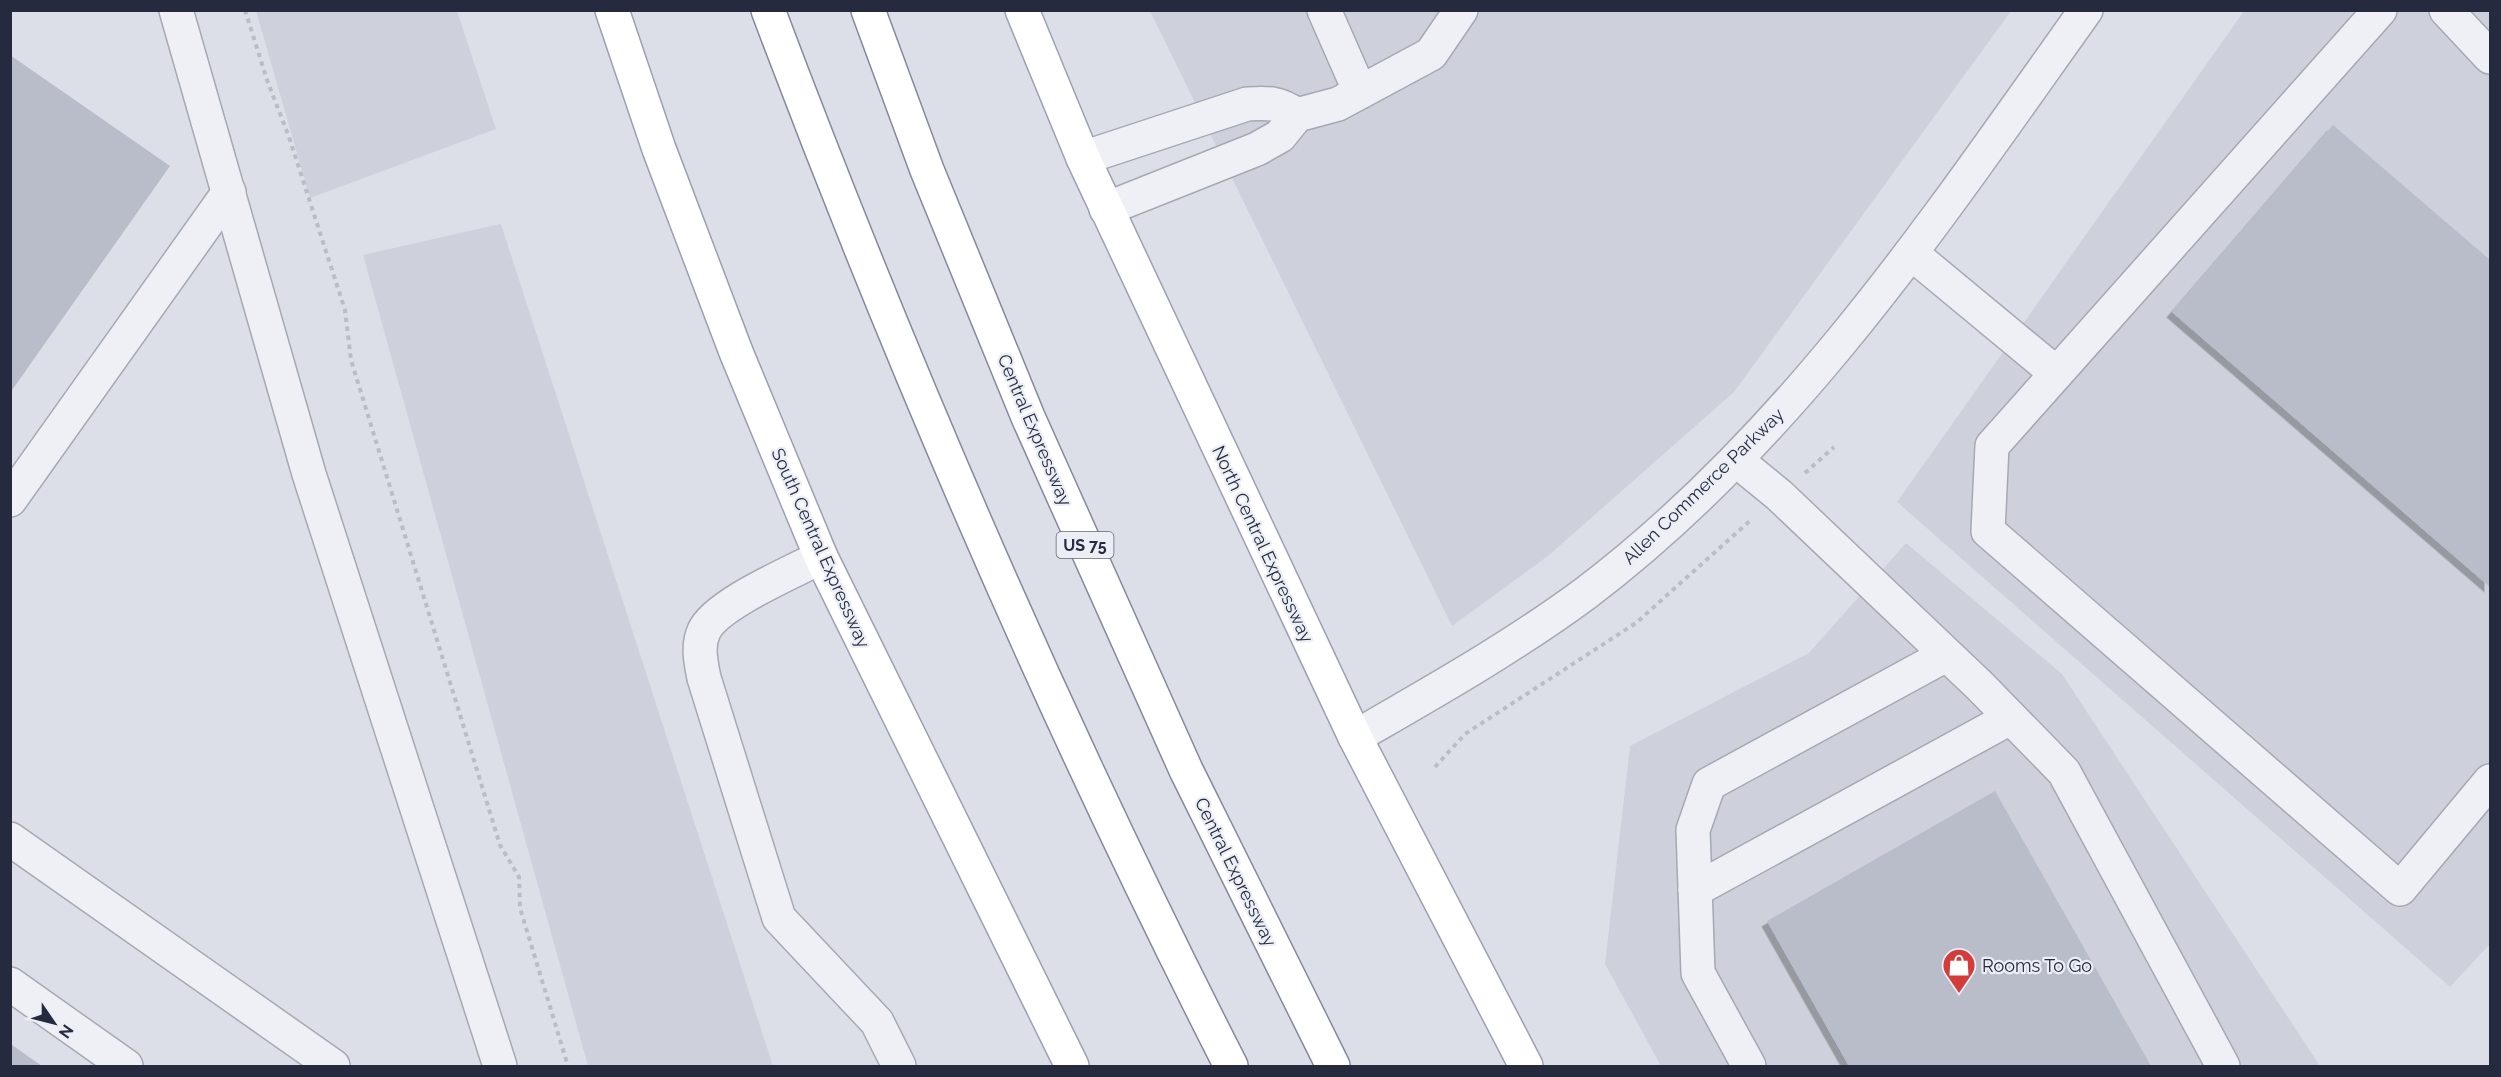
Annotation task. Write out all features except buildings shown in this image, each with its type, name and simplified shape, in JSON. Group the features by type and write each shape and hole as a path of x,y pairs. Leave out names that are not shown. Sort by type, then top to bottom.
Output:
{"main road":[{"name":"South Central Expressway","path":"612,10 659,148 736,352 821,557 1072,1066"},
{"path":"768,10 856,240 1002,587 1120,844 1231,1066"},
{"name":"Central Expressway","path":"868,10 927,170 1028,417 1186,770 1333,1066"},
{"name":"North Central Expressway","path":"1022,10 1106,209 1355,737 1526,1066"}],"street":[{"path":"177,10 309,474 500,1066"},
{"path":"1324,10 1360,92"},
{"path":"1106,209 1257,149 1280,136 1297,115 1338,104 1431,54 1461,10"},
{"name":"Allen Commerce Parkway","path":"1355,737 1455,679 1585,594 1622,564 1736,460 1820,370 1911,253 2086,10"},
{"path":"2380,10 1992,446 1988,531 2400,889 2490,780"},
{"path":"2446,10 2490,57"},
{"path":"1083,158 1247,104 1273,103 1297,115"},
{"path":"10,500 229,192"},
{"path":"1911,253 2056,373"},
{"path":"1736,460 1779,495 2064,772 2223,1066"},
{"path":"821,557 716,614 704,632 700,649 704,678 779,918 877,1022 899,1066"},
{"path":"1749,1066 1698,973 1693,830 1709,784 1946,655"},
{"path":"1695,890 2010,718"},
{"path":"10,839 333,1066"},
{"path":"10,984 126,1066"}],"path":[{"path":"245,10 345,310 351,360 500,845 519,877 520,908 568,1066"},
{"path":"1435,767 1465,734 1636,623 1834,447"}],"shaded area":[{"path":"256,11 457,11 496,129 310,198"},
{"path":"1150,11 2011,11 1734,392 1548,556 1452,626"},
{"path":"2244,11 2490,11 2490,944 2450,987 1897,502"},
{"path":"501,224 773,1066 588,1066 363,255"},
{"path":"1906,543 2062,674 2320,1066 1661,1066 1605,964 1630,746 1809,653"}],"place":[{"name":"Rooms To Go","path":"1959,994"}]}
